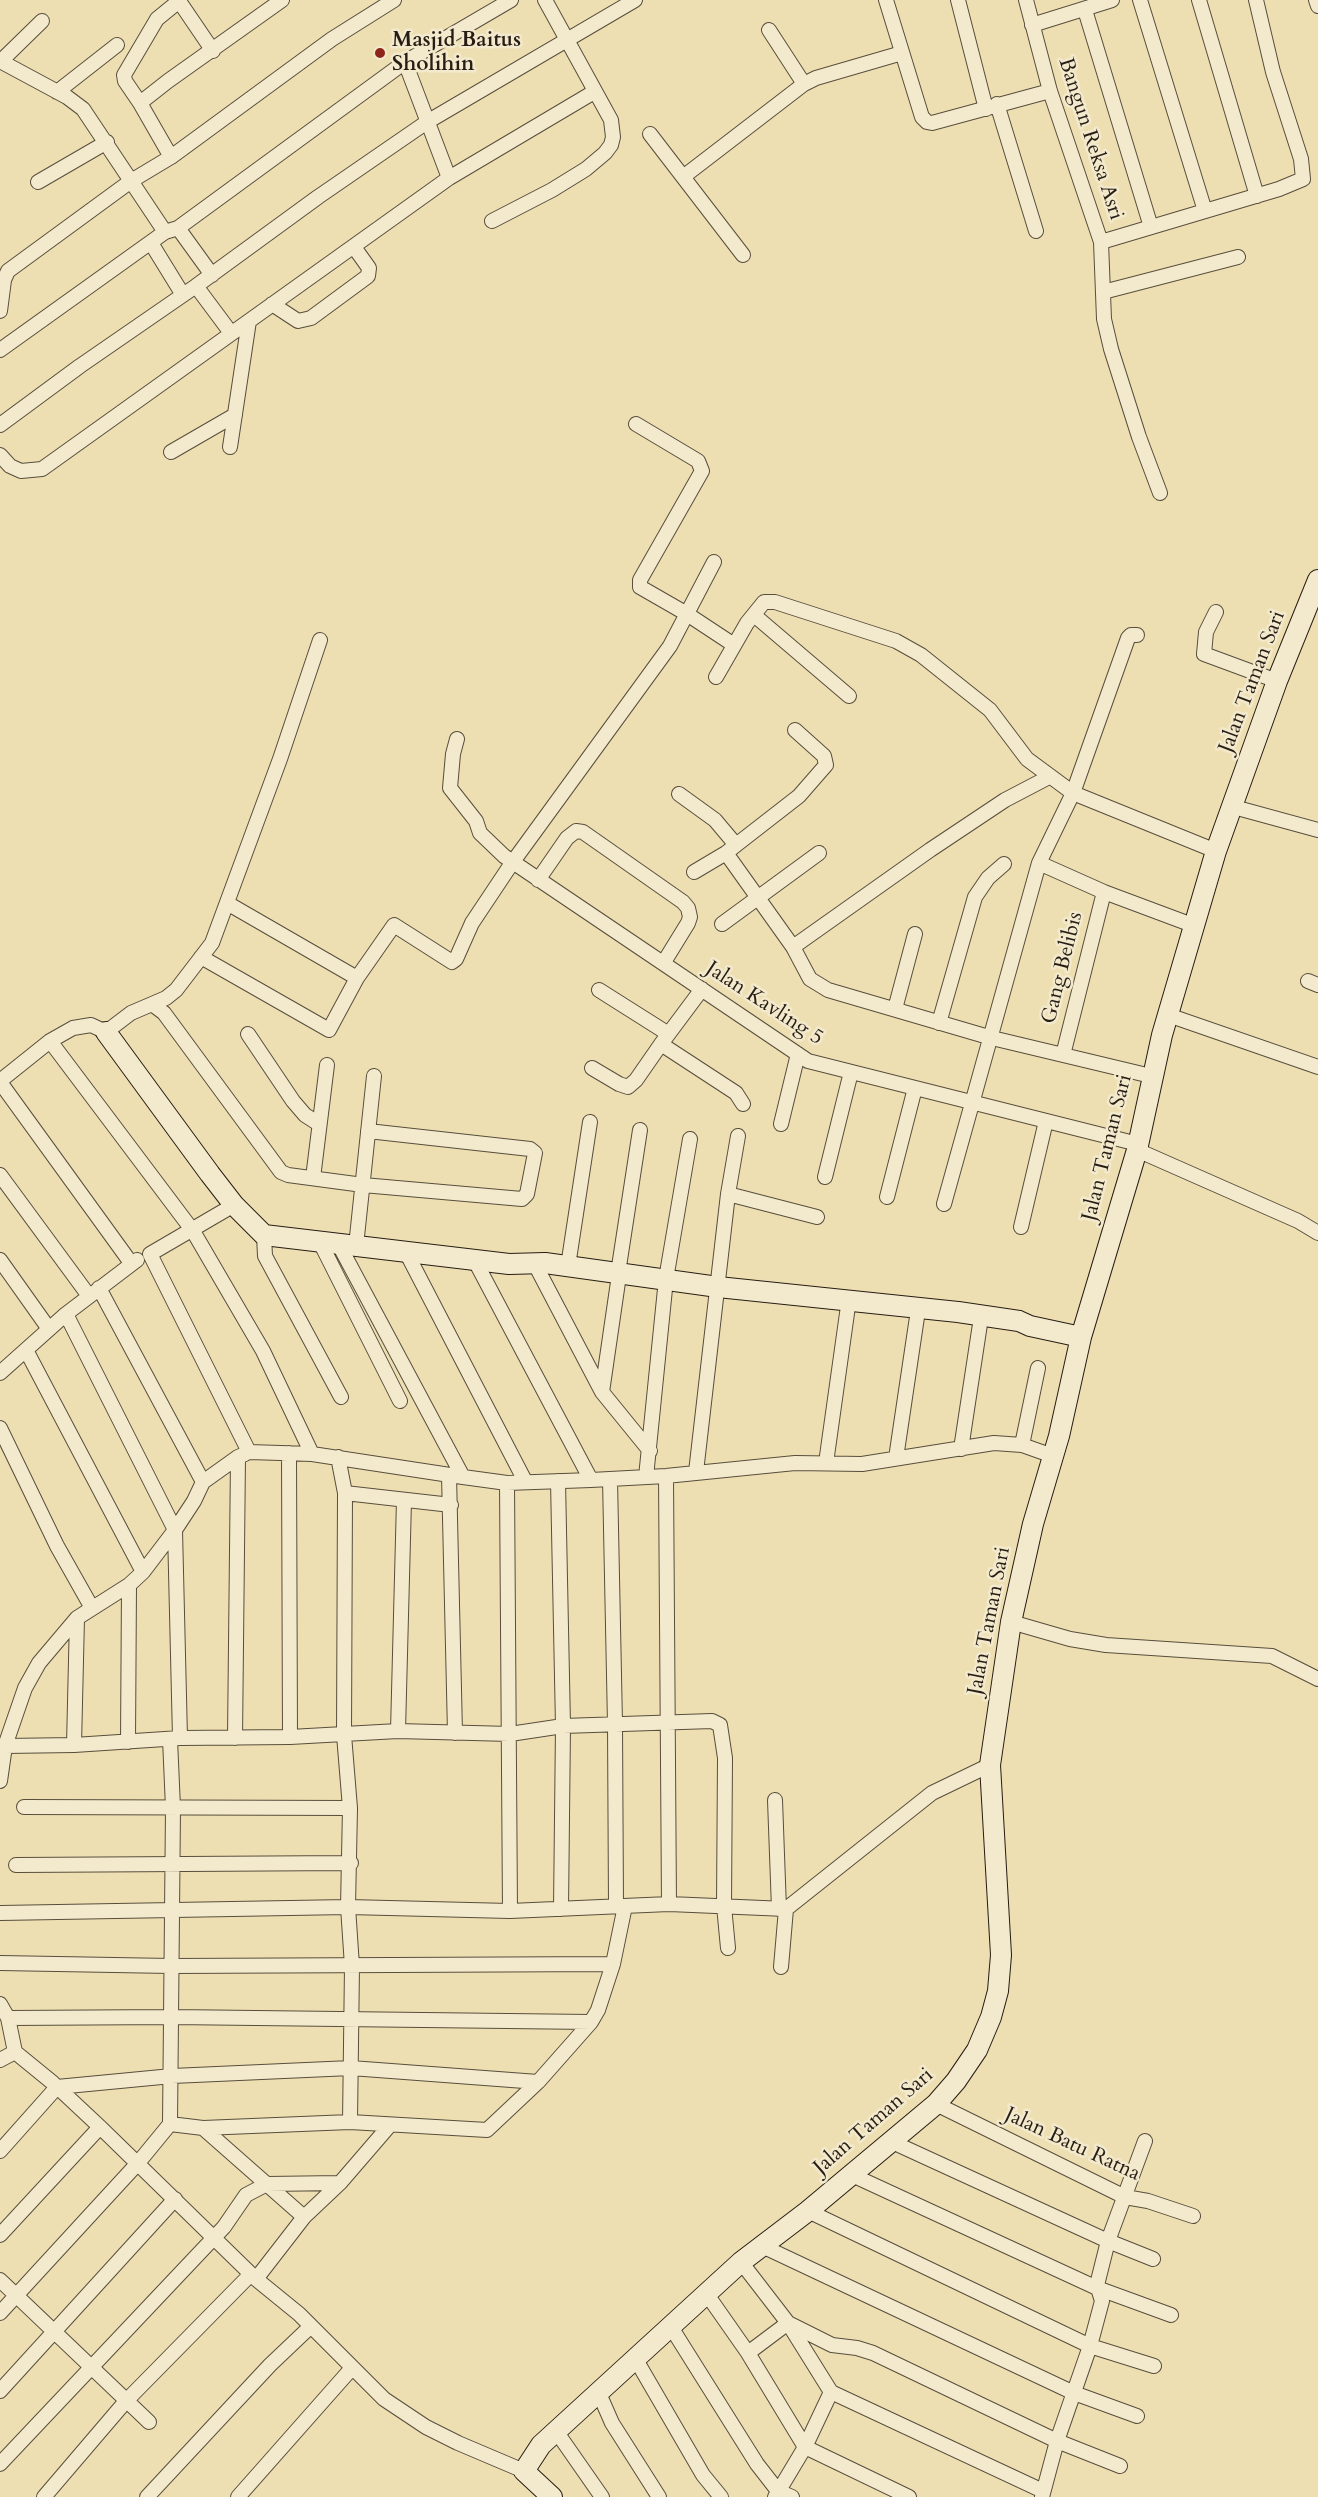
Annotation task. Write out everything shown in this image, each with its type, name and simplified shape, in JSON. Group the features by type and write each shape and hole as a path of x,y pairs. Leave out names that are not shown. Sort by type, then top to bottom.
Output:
{"street":[{"path":"140,103 282,0"},
{"path":"0,311 4,280 8,272 131,181 171,157 332,39 394,0"},
{"path":"0,350 172,230 405,62 510,0"},
{"path":"492,221 552,190 585,169 605,153 610,145 613,129 605,107 594,92 545,0"},
{"path":"0,425 80,366 212,275 318,196 427,122 635,0"},
{"path":"886,0 922,117 927,122 932,123 1050,91"},
{"path":"958,0 1036,231"},
{"name":"Bangun Reksa Asri","path":"1026,0 1050,91 1101,242 1104,319 1111,349 1139,437 1160,493"},
{"path":"1032,25 1112,0"},
{"path":"1140,0 1205,211"},
{"path":"1199,0 1257,196"},
{"path":"1101,242 1257,196 1303,178 1301,159 1274,72 1256,0"},
{"path":"1316,0 1318,6"},
{"path":"171,157 125,81 124,75 157,19 179,1 213,51"},
{"path":"1085,10 1151,227"},
{"path":"42,21 0,61 83,109 131,181 212,275"},
{"path":"769,30 804,84"},
{"path":"57,92 117,45"},
{"path":"683,177 804,84 816,78 902,53"},
{"path":"405,62 449,178"},
{"path":"0,454 10,466 21,471 42,469 449,178 594,92"},
{"path":"650,134 743,255"},
{"path":"38,182 107,142"},
{"path":"151,243 183,295"},
{"path":"272,304 298,321 311,318 368,276 369,268 354,247"},
{"path":"1103,292 1238,257"},
{"path":"196,286 231,333"},
{"path":"230,447 249,321"},
{"path":"171,452 235,416"},
{"path":"636,424 698,461 702,471 640,580 640,587 734,645"},
{"path":"201,957 329,1030 357,978 394,926 452,962 508,860 670,645 714,562"},
{"name":"Jalan Taman Sari","path":"524,2471 541,2445 706,2293 936,2104 956,2081 977,2050 991,2017 998,1991 1001,1955 990,1765 1011,1622 1033,1524 1053,1456 1081,1337 1137,1147 1151,1076 1216,851 1230,806 1277,681 1314,606 1318,580"},
{"path":"716,677 734,645 764,602 775,602 896,641 921,655 990,710 1015,746 1049,777 1073,794 1216,851"},
{"path":"1216,612 1206,633 1204,654 1277,681"},
{"path":"754,615 849,696"},
{"path":"944,1204 1039,863 1063,819 1073,794 1128,638 1137,635"},
{"path":"106,1032 131,1013 166,998 176,990 212,943 280,759 320,640"},
{"path":"694,873 731,849 799,796 826,765 824,756 795,730"},
{"name":"Jalan Kavling 5","path":"457,739 453,754 450,788 476,822 480,833 508,860 664,962 798,1054 816,1064 1046,1121 1137,1147 1298,1221 1318,1233"},
{"path":"792,947 930,849 1005,800 1049,777"},
{"path":"679,794 715,820 810,979 828,990 992,1038 1151,1076"},
{"path":"1230,806 1318,830"},
{"path":"538,880 567,838 576,831 583,832 688,908 690,917 688,923 664,962"},
{"path":"722,924 819,853"},
{"path":"1039,863 1104,892 1195,926"},
{"path":"939,1023 975,897 988,878 1004,864"},
{"name":"Gang Belibis","path":"1063,1055 1104,892"},
{"path":"226,903 357,978"},
{"path":"895,1009 915,934"},
{"path":"592,1068 628,1087 702,989"},
{"path":"599,990 736,1094 743,1104"},
{"path":"152,1004 164,1012 281,1172 363,1185 522,1198 527,1194 535,1153 530,1149 368,1131"},
{"path":"1168,1015 1318,1067"},
{"path":"131,1263 0,1081 51,1041 73,1028 91,1025 106,1032 234,1205 264,1235 405,1250 717,1291 958,1317 1019,1321 1030,1326 1081,1337"},
{"path":"248,1034 293,1101 305,1115 320,1124"},
{"path":"51,1041 193,1231 263,1351 312,1454"},
{"path":"781,1124 798,1054"},
{"path":"313,1178 327,1065"},
{"path":"825,1177 851,1072"},
{"path":"374,1076 363,1185 338,1243 399,1401"},
{"path":"887,1197 915,1088"},
{"path":"1021,1227 1046,1121"},
{"path":"568,1266 590,1122"},
{"path":"602,1392 640,1130"},
{"path":"696,1472 728,1194 738,1136"},
{"path":"646,1477 665,1284 690,1138"},
{"path":"0,1175 94,1292 203,1482"},
{"path":"728,1194 817,1216"},
{"path":"2,1368 131,1263 193,1231 234,1205"},
{"path":"264,1235 265,1256 341,1397"},
{"path":"338,1243 456,1476 451,1505 455,1733"},
{"path":"405,1250 525,1481"},
{"path":"150,1254 244,1454 234,1738"},
{"path":"474,1259 591,1480"},
{"path":"0,1260 49,1329"},
{"path":"533,1266 568,1266 618,1277"},
{"path":"533,1266 602,1392 650,1451"},
{"path":"826,1463 849,1305"},
{"path":"887,1308 917,1317 958,1317 980,1324 1015,1329 1030,1326"},
{"path":"0,2313 138,2163 170,2124 176,1530 66,1314"},
{"path":"896,1458 917,1317"},
{"path":"961,1449 980,1324"},
{"path":"26,1350 143,1572"},
{"path":"1022,1445 1038,1368"},
{"path":"0,1428 57,1546 92,1608"},
{"path":"0,1781 5,1746 25,1688 39,1664 77,1618 129,1585 143,1572 176,1530 203,1482 244,1454 312,1454 507,1483 666,1476 795,1463 862,1464 994,1443 1022,1445 1053,1456"},
{"path":"289,1453 290,1737"},
{"path":"338,1457 345,1493 344,1735 350,1808 351,1863 348,1907 352,1966 350,2122"},
{"path":"666,1476 669,1904"},
{"path":"170,2124 203,2128 350,2122 487,2130 538,2082 591,2022 598,2010 613,1964 621,1906 610,1479"},
{"path":"558,1481 563,1726 561,1909"},
{"path":"507,1483 510,1911"},
{"path":"345,1493 451,1505"},
{"path":"398,1731 404,1500"},
{"path":"128,1742 129,1585"},
{"path":"74,1745 77,1618"},
{"path":"1011,1622 1070,1639 1106,1645 1272,1656 1318,1679"},
{"path":"5,1746 344,1735 398,1731 510,1734 563,1726 712,1721 720,1725 724,1758 724,1906 728,1948"},
{"path":"0,1913 348,1907 510,1911 669,1904 783,1909 932,1793 990,1765"},
{"path":"775,1800 783,1909 781,1967"},
{"path":"24,1807 350,1808"},
{"path":"16,1865 351,1863"},
{"path":"0,1963 171,1966 613,1964"},
{"path":"0,2004 8,2018 15,2052 100,2127 253,2276 299,2314 384,2399 426,2427 524,2471 552,2497"},
{"path":"8,2018 172,2017 591,2022"},
{"path":"0,2060 15,2052"},
{"path":"0,2151 57,2087 172,2076 351,2068 538,2082"},
{"name":"Jalan Batu Ratna","path":"936,2104 1125,2197 1148,2201 1193,2216"},
{"path":"44,2497 126,2401 253,2276 304,2217 340,2183 390,2125"},
{"path":"0,2235 100,2127"},
{"path":"203,2128 304,2217"},
{"path":"890,2141 1108,2241 1153,2259"},
{"path":"741,2262 788,2324 835,2394 1042,2494 1057,2441 1090,2346 1102,2301 1097,2288 1108,2241 1145,2141"},
{"path":"852,2175 1097,2288 1171,2315"},
{"path":"0,2464 214,2237 230,2219 246,2195 267,2184 340,2183"},
{"path":"0,2391 56,2333 175,2199"},
{"path":"807,2211 1090,2346 1154,2366"},
{"path":"762,2246 1074,2393 1137,2416"},
{"path":"0,2280 149,2422"},
{"path":"706,2293 748,2353 805,2447 909,2497"},
{"path":"788,2324 832,2345 857,2348 873,2353 1057,2441 1120,2466"},
{"path":"748,2353 788,2324"},
{"path":"147,2497 270,2365 310,2327"},
{"path":"671,2327 776,2494 792,2497"},
{"path":"635,2358 703,2475 721,2497"},
{"path":"238,2497 352,2368"},
{"path":"598,2391 612,2424 659,2497"},
{"path":"776,2494 835,2394"},
{"path":"556,2432 602,2497"}],"place":[{"name":"Masjid Baitus Sholihin","path":"380,53"}]}
